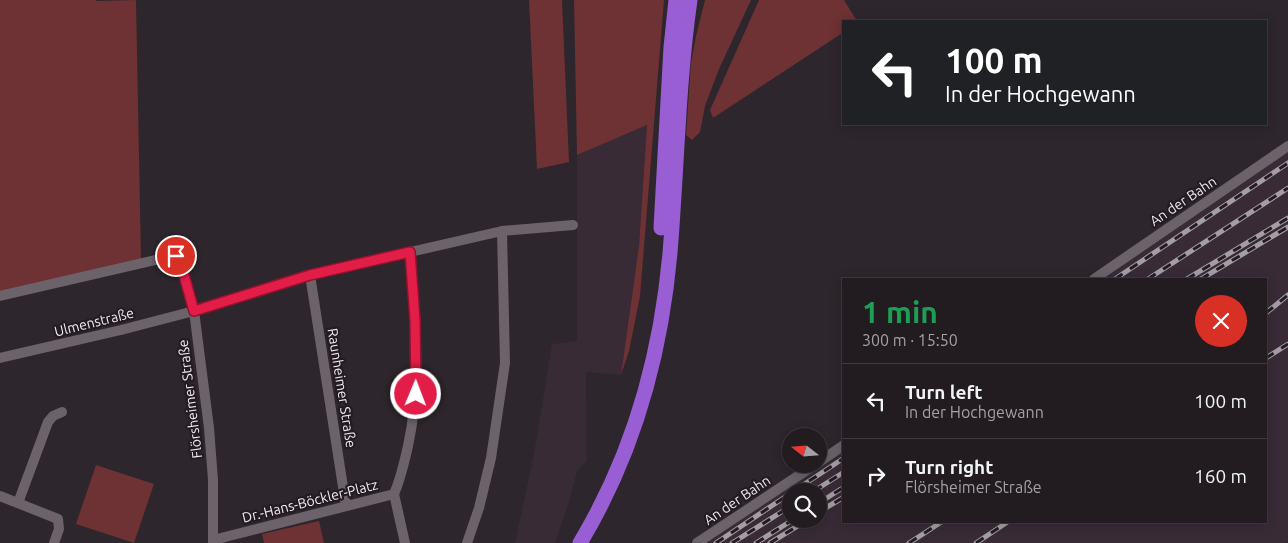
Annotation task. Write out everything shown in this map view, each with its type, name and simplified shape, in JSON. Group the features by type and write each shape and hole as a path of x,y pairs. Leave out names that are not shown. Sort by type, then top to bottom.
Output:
{"highway":[{"path":"570,543 597,496 621,438 640,377 648,342 660,253 670,57 676,0"},
{"path":"580,543 600,508 620,465 642,402 656,347 670,253 690,0"},
{"path":"687,24 697,0"}],"street":[{"name":"An der Bahn","path":"1095,278 1288,146"},
{"name":"Ulmenstraße","path":"0,358 194,311 310,275 502,231 573,224"},
{"path":"467,543 479,508 491,458 505,364 502,231"},
{"path":"394,494 401,478 410,437 416,394 415,320 410,252"},
{"name":"Flörsheimer Straße","path":"0,296 176,256 180,261 194,311 210,437 213,480 213,542"},
{"name":"Raunheimer Straße","path":"310,275 346,506"},
{"path":"18,503 48,422 53,416 62,412"},
{"name":"An der Bahn","path":"828,456 842,446"},
{"name":"An der Bahn","path":"697,543 803,473"},
{"name":"Dr.-Hans-Böckler-Platz","path":"213,542 394,494 405,543"},
{"path":"0,496 58,519 59,529 54,543"}],"shaded area":[{"path":"0,0 136,0 141,259 0,293"},
{"path":"529,0 562,0 569,162 537,169"},
{"path":"574,0 664,0 640,296 629,351 621,375 639,246 647,125 577,155"},
{"path":"705,0 751,0 719,69 705,106 700,132 692,140 686,135 691,63"},
{"path":"759,0 844,0 856,20 842,20 842,33 713,118 710,110"},
{"path":"647,125 639,246 621,375 586,372 587,460 577,471 555,543 515,543 534,454 552,344 577,341 577,155"},
{"path":"1288,151 1288,541 1284,543 702,543 782,489 782,528 827,528 827,483 792,483 807,473 827,473 828,459 842,449 842,523 1267,523 1267,278 1098,278"},
{"path":"96,465 154,484 134,543 76,524"},
{"path":"319,521 324,543 264,543 262,534"}],"railway":[{"path":"1116,278 1288,163"},
{"path":"1150,278 1288,188"},
{"path":"1189,278 1288,218"},
{"path":"1203,278 1288,227"},
{"path":"1267,312 1288,295"},
{"path":"1267,357 1288,344"},
{"path":"806,483 842,459"},
{"path":"827,483 842,473"},
{"path":"827,498 842,488"},
{"path":"827,507 842,498"},
{"path":"716,543 782,499"},
{"path":"732,543 782,512"},
{"path":"909,543 940,523"},
{"path":"976,543 1006,523"},
{"path":"756,543 782,527"},
{"path":"770,543 794,528"}],"route":[{"path":"176,256 180,261 194,311 310,275 410,252 417,357 416,394"}]}
